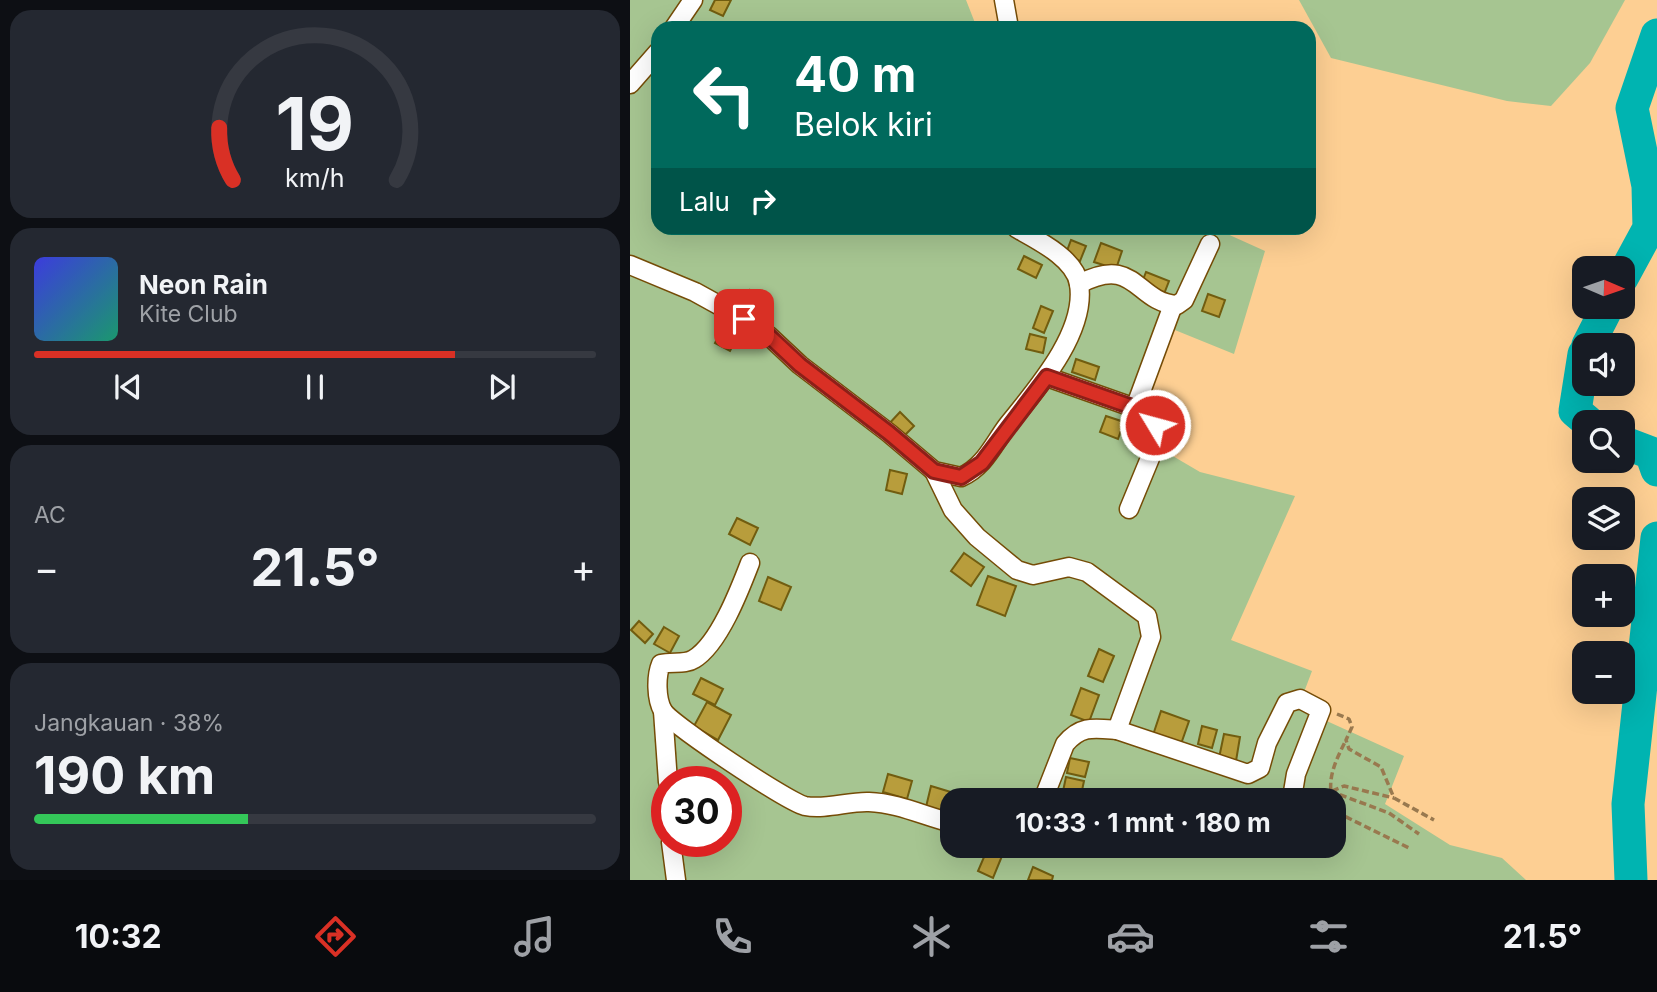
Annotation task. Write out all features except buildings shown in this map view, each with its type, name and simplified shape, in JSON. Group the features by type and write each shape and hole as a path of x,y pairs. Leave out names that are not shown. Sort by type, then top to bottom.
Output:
{"street":[{"path":"679,21 693,0"},
{"path":"1004,0 1008,21"},
{"path":"630,84 651,60"},
{"path":"934,471 961,477 982,463 1047,377 1072,329 1079,284 1063,259 1027,235"},
{"path":"1135,408 1173,305 1184,300 1210,244"},
{"path":"630,265 695,292 769,336 800,365 934,471 953,510 977,537 1010,565 1033,575 1069,567 1087,572 1147,616 1151,637 1117,730"},
{"path":"1079,284 1094,276 1115,273 1173,305"},
{"path":"1047,377 1135,408 1154,421 1156,437 1129,509"},
{"path":"667,766 663,711 658,694 658,672 661,664 688,662 701,653 719,630 750,563"},
{"path":"1048,788 1065,744 1072,736 1088,727 1117,730 1248,774 1260,768 1267,743 1287,703 1300,699 1321,710 1296,774 1294,788"},
{"path":"663,711 716,752 804,806 867,802 888,804 940,819"},
{"path":"671,857 672,877"}],"path":[{"path":"1321,710 1349,719 1352,727 1334,765 1330,788"},
{"path":"1346,740 1349,749 1381,767 1394,798"},
{"path":"1338,788 1344,786 1394,798 1434,820"},
{"path":"1346,797 1389,813 1419,834"},
{"path":"1346,817 1409,848"}],"green space":[{"path":"630,0 966,0 974,21 651,21 651,235 1230,235 1265,251 1234,354 1165,326 1125,428 1200,472 1295,496 1231,640 1312,671 1298,708 1404,756 1385,804 1450,845 1502,858 1526,880 630,880"},
{"path":"1299,0 1625,0 1590,63 1551,106 1507,101 1331,58 1316,31 1316,21 1311,21"}],"waterway":[{"path":"1634,256 1649,228 1648,186 1632,108 1657,35"},
{"path":"1594,333 1601,319"},
{"path":"1575,410 1577,396"},
{"path":"1635,447 1651,453 1657,470"},
{"path":"1631,880 1628,804 1657,538"}],"route":[{"path":"744,319 769,336 800,365 934,471 950,477 969,474 982,463 1033,392 1047,377 1066,381 1135,408 1154,421 1155,425"}]}
